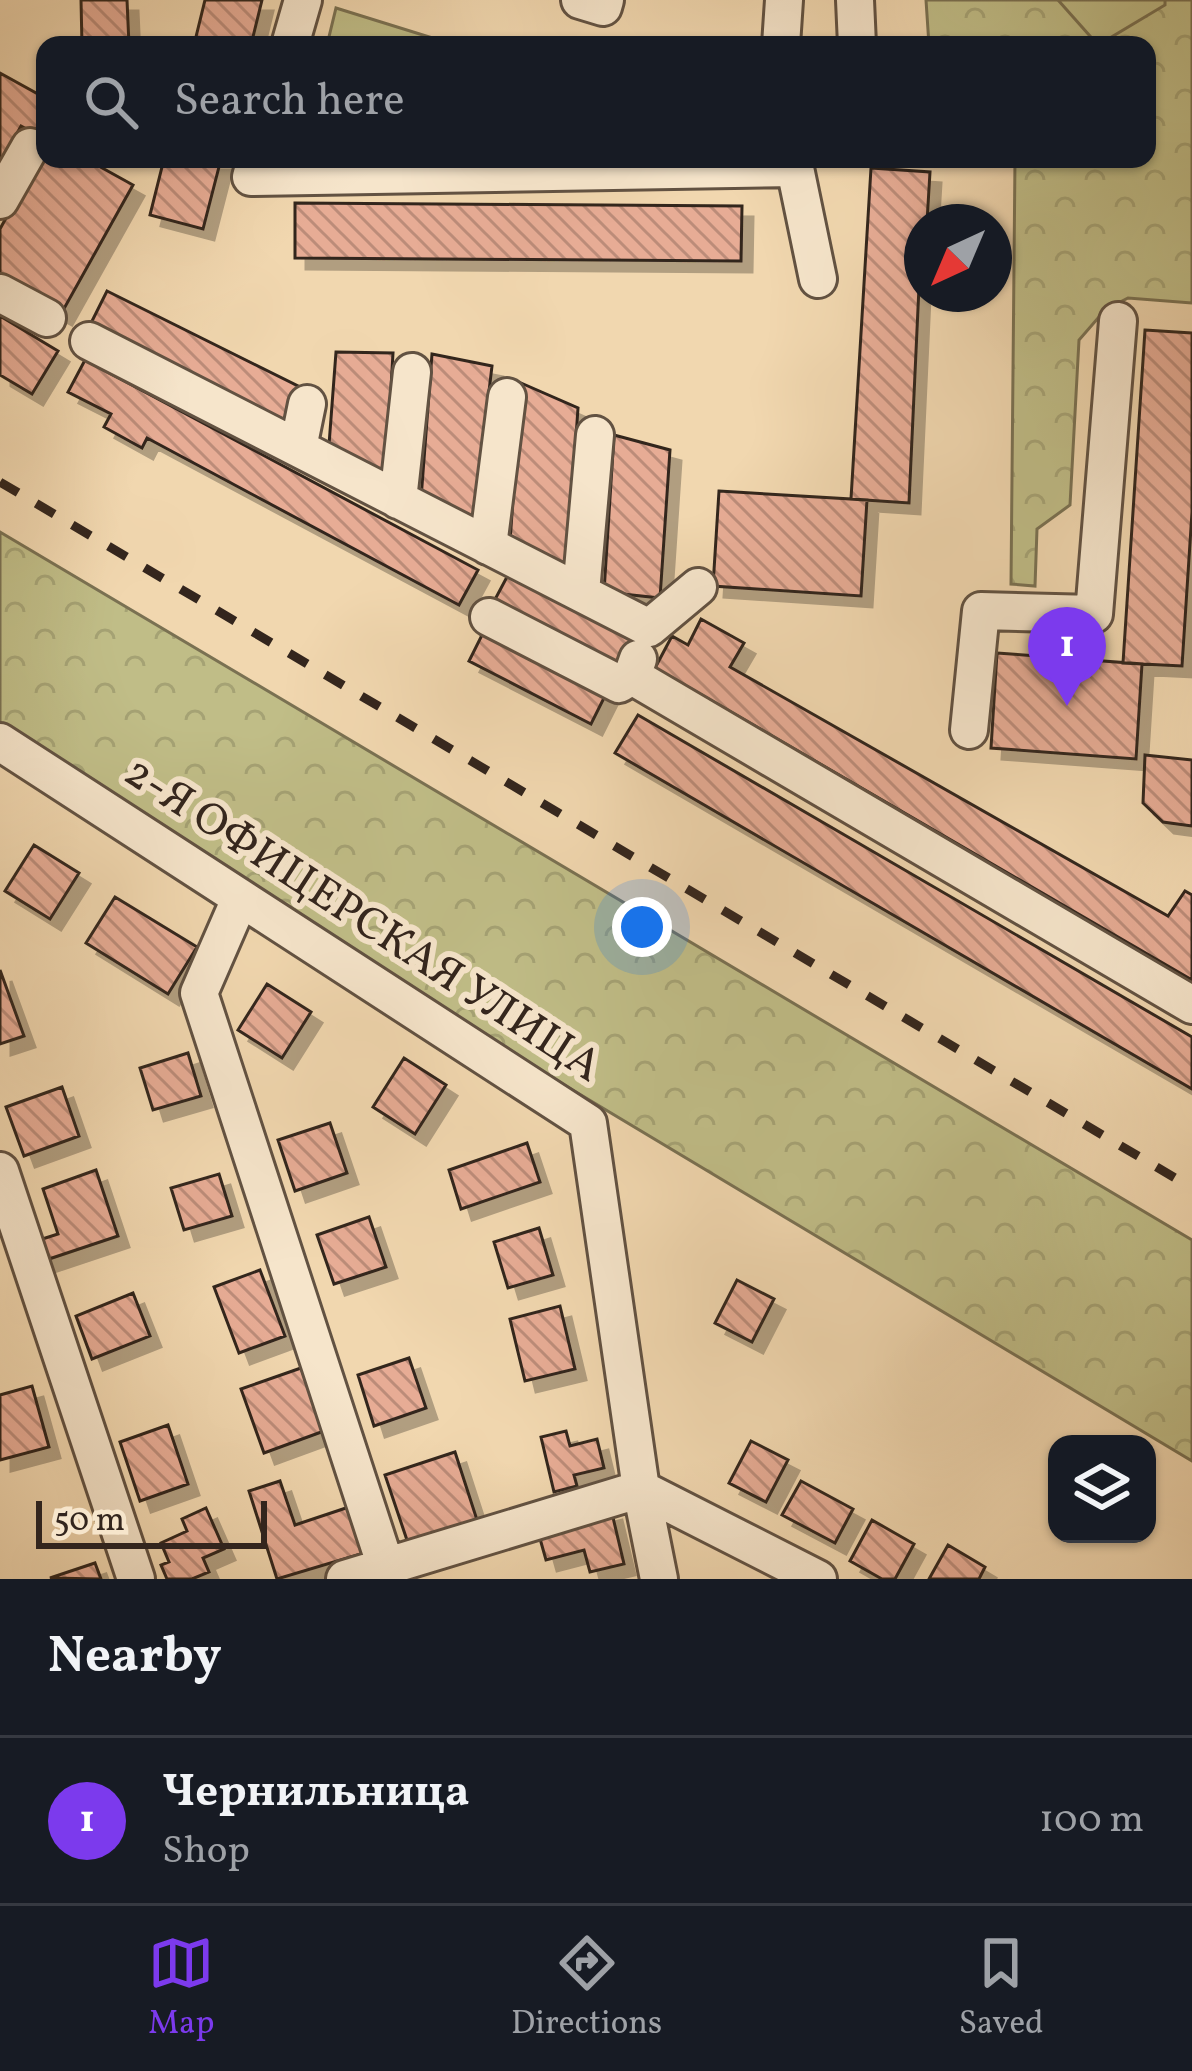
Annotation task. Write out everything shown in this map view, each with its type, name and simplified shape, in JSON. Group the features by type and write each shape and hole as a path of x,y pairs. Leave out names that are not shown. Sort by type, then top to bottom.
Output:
{"street":[{"path":"293,36 303,0"},
{"path":"580,0 603,7 605,0"},
{"path":"782,36 784,0"},
{"path":"855,0 857,36"},
{"path":"0,200 30,147"},
{"path":"253,168 250,177 795,168 818,279"},
{"path":"0,292 47,318"},
{"path":"969,730 981,611 1094,614 1118,320"},
{"path":"89,341 650,628"},
{"path":"398,500 412,371"},
{"path":"488,546 507,397"},
{"path":"298,448 307,404"},
{"path":"581,592 596,435"},
{"path":"490,617 619,685 632,676 650,628 698,587"},
{"path":"632,676 1192,1005"},
{"name":"2-Я ОФИЦЕРСКАЯ УЛИЦА","path":"0,742 587,1123 640,1490 659,1579"},
{"path":"240,899 199,993 386,1567"},
{"path":"0,1171 136,1579"},
{"path":"345,1579 640,1490 818,1579"}],"green space":[{"path":"926,0 1192,0 1192,303 1128,298 1105,310 1079,340 1070,505 1037,529 1035,586 1011,584 1015,168 1156,168 1156,36 928,36"},
{"path":"1058,0 1165,0 1165,5 1113,36 1090,36"},
{"path":"336,8 426,36 329,36"},
{"path":"0,532 1192,1240 1192,1461 1156,1435 1149,1435 0,747"}],"building":[{"path":"81,0 127,0 129,36 82,36"},
{"path":"205,0 262,0 253,36 196,36"},
{"path":"0,73 36,93 36,134 21,126 0,164"},
{"path":"36,163 36,168 102,168 133,185 61,314 0,281 0,229"},
{"path":"162,168 219,168 203,229 150,215"},
{"path":"871,168 930,172 928,204 904,204 904,312 918,312 909,503 851,499"},
{"path":"295,203 742,206 741,261 295,258"},
{"path":"107,291 302,388 285,422 90,325"},
{"path":"0,316 58,351 32,394 0,375"},
{"path":"1145,330 1192,333 1192,512 1182,666 1123,663"},
{"path":"336,352 393,353 386,475 329,445"},
{"path":"432,354 492,366 473,527 421,499"},
{"path":"85,360 478,570 459,605 147,438 142,448 104,427 111,414 68,392"},
{"path":"521,383 578,408 567,567 510,542"},
{"path":"614,435 670,450 660,598 604,592"},
{"path":"719,491 867,500 861,596 713,586"},
{"path":"508,575 634,638 619,668 492,605"},
{"path":"701,619 744,643 730,667 1168,916 1185,891 1192,895 1192,980 655,668 672,636 688,645"},
{"path":"484,631 606,694 591,724 469,661"},
{"path":"997,653 1142,664 1136,759 991,748"},
{"path":"638,715 1192,1037 1192,1089 615,753"},
{"path":"1145,755 1192,760 1192,826 1163,822 1143,803"},
{"path":"34,845 79,873 50,919 5,891"},
{"path":"115,897 197,947 168,994 86,943"},
{"path":"0,970 24,1036 0,1044"},
{"path":"267,984 311,1012 282,1058 238,1030"},
{"path":"188,1053 201,1096 153,1110 140,1068"},
{"path":"404,1058 446,1085 415,1134 373,1107"},
{"path":"62,1087 79,1136 24,1156 6,1107"},
{"path":"330,1123 347,1173 295,1191 278,1140"},
{"path":"527,1143 540,1182 461,1209 449,1170"},
{"path":"96,1170 118,1236 43,1261 36,1241 58,1234 43,1189"},
{"path":"219,1174 232,1216 184,1230 171,1188"},
{"path":"369,1217 386,1267 334,1284 317,1235"},
{"path":"539,1228 553,1275 508,1288 494,1242"},
{"path":"260,1270 285,1336 239,1353 214,1287"},
{"path":"737,1280 774,1299 752,1342 715,1323"},
{"path":"133,1293 150,1336 92,1359 76,1316"},
{"path":"560,1306 575,1369 525,1381 510,1319"},
{"path":"409,1358 426,1408 374,1426 358,1375"},
{"path":"301,1368 324,1431 264,1453 241,1389"},
{"path":"32,1386 49,1447 0,1460 0,1395"},
{"path":"168,1425 188,1484 140,1501 120,1442"},
{"path":"566,1431 570,1446 597,1439 604,1468 574,1475 577,1486 554,1492 541,1437"},
{"path":"751,1441 788,1460 766,1502 729,1483"},
{"path":"455,1452 478,1523 409,1546 385,1475"},
{"path":"280,1481 295,1525 349,1507 364,1553 277,1579 249,1491"},
{"path":"801,1481 853,1509 835,1543 782,1515"},
{"path":"206,1508 224,1549 203,1558 209,1572 192,1579 167,1579 161,1565 169,1562 161,1543 187,1531 182,1519"},
{"path":"611,1509 624,1564 590,1572 584,1550 546,1560 537,1528"},
{"path":"872,1520 914,1544 895,1579 882,1579 850,1561"},
{"path":"948,1545 985,1567 979,1579 929,1579"},
{"path":"95,1563 101,1579 50,1578"}],"railway":[{"path":"0,482 1192,1188"}],"place":[{"name":"Чернильница","path":"1067,706"}]}
